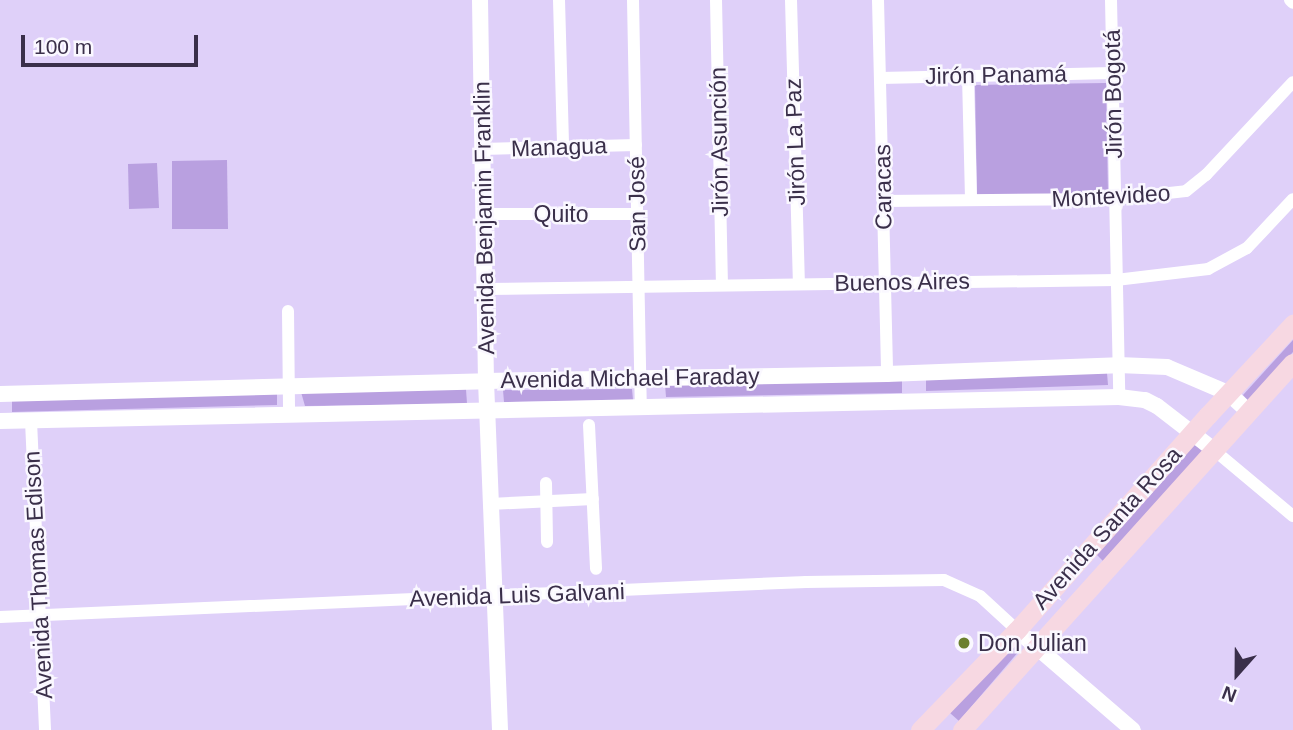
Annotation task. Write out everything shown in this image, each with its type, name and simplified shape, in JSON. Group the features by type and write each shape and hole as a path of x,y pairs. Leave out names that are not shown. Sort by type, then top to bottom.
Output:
{"main road":[{"name":"Avenida Santa Rosa","path":"919,730 1017,630 1293,324"},
{"name":"Avenida Santa Rosa","path":"962,730 1038,650 1293,363"}],"street":[{"name":"Avenida Benjamin Franklin","path":"480,0 486,381 500,730"},
{"path":"559,0 563,147"},
{"name":"San José","path":"633,0 641,408"},
{"name":"Jirón Asunción","path":"716,0 722,284"},
{"name":"Jirón La Paz","path":"791,0 799,283"},
{"name":"Caracas","path":"878,0 887,374"},
{"name":"Jirón Bogotá","path":"1111,0 1119,397"},
{"name":"Jirón Panamá","path":"880,78 1113,73"},
{"path":"968,76 971,200"},
{"name":"Montevideo","path":"883,201 1114,199 1186,191 1206,175 1293,82"},
{"name":"Managua","path":"482,149 636,145"},
{"name":"Buenos Aires","path":"485,289 1116,280 1208,270 1247,248 1293,199"},
{"name":"Quito","path":"484,214 638,214"},
{"path":"288,311 289,415"},
{"name":"Avenida Michael Faraday","path":"0,394 887,374 1118,365 1167,367 1228,393 1249,412"},
{"path":"916,373 916,402"},
{"name":"Avenida Michael Faraday","path":"0,421 1119,397 1145,400 1157,406 1214,450"},
{"name":"Avenida Thomas Edison","path":"31,421 45,730"},
{"path":"589,425 596,569"},
{"path":"1214,450 1293,516"},
{"path":"546,483 547,542"},
{"path":"490,504 593,499"},
{"name":"Avenida Luis Galvani","path":"0,617 806,582 944,580 980,596 1017,630"},
{"path":"1017,630 1133,730"}],"shaded area":[{"path":"1106,83 1108,193 977,195 975,85"},
{"path":"227,160 228,229 172,229 172,161"},
{"path":"157,163 159,208 129,209 128,164"},
{"path":"1293,340 1293,352 1248,401 1243,395"},
{"path":"1107,373 1108,385 926,391 926,378"},
{"path":"902,379 902,393 666,397 665,384"},
{"path":"466,389 467,404 305,406 301,392"},
{"path":"632,389 633,400 504,402 503,390"},
{"path":"277,391 277,405 12,412 12,398"},
{"path":"1192,442 1203,451 1103,561 1093,551"},
{"path":"1010,643 1019,651 959,721 950,713"}],"place":[{"name":"Don Julian","path":"964,643"}]}
